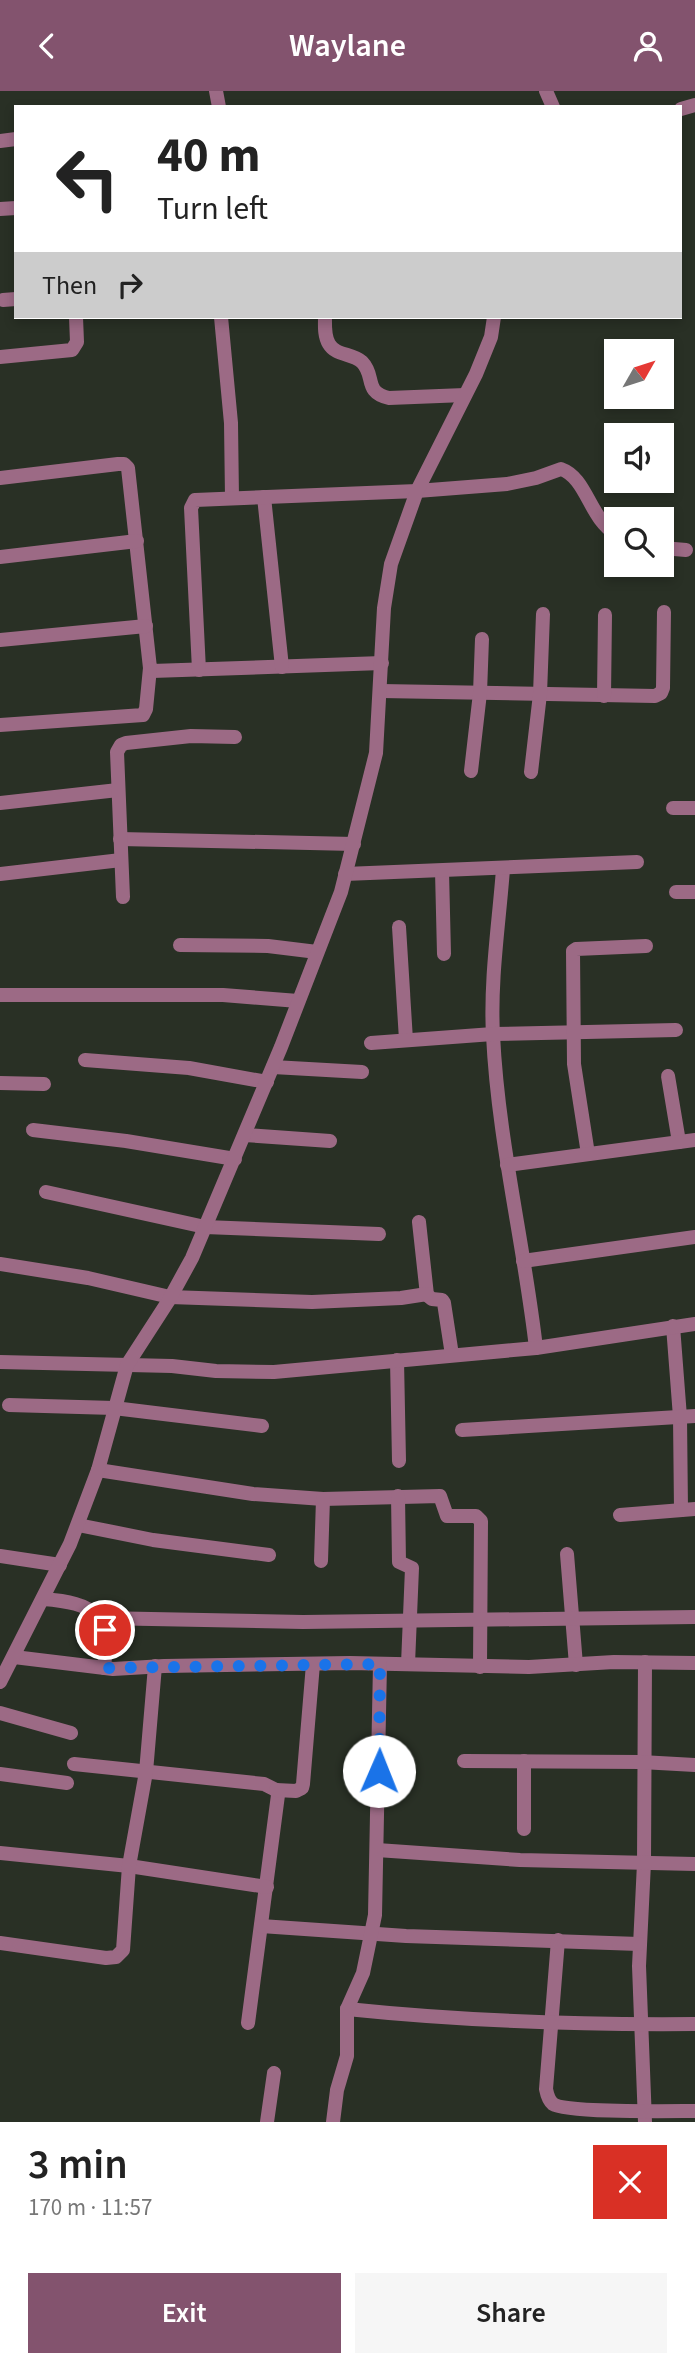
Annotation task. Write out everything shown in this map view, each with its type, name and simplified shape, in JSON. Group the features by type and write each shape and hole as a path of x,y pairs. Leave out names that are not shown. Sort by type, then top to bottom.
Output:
{"street":[{"path":"0,357 72,350 77,342 76,319"},
{"path":"221,319 231,423 232,498"},
{"path":"324,319 326,340 330,347 360,360 379,396 389,398 465,395"},
{"path":"0,1682 78,1525 98,1470 127,1365 170,1297 205,1227 236,1159 317,952 354,844 376,753 386,583 417,491 465,395 491,337 495,319"},
{"path":"0,478 124,464 130,474 150,668 146,709 142,715 0,725"},
{"path":"199,670 191,504 195,500 417,491 521,482 561,468 578,480 596,516 604,525"},
{"path":"264,497 282,667"},
{"path":"0,557 137,541"},
{"path":"674,549 686,550"},
{"path":"381,691 656,697 661,693 664,612"},
{"path":"531,772 540,694 543,614"},
{"path":"604,696 605,615"},
{"path":"0,640 146,626"},
{"path":"471,771 480,693 482,639"},
{"path":"150,668 156,672 382,663"},
{"path":"123,897 117,752 121,745 191,736 235,737"},
{"path":"0,803 118,790"},
{"path":"673,808 695,808"},
{"path":"120,839 354,844"},
{"path":"0,874 121,860"},
{"path":"345,874 637,862"},
{"path":"503,869 492,1034 507,1165 536,1348"},
{"path":"442,871 444,954"},
{"path":"676,892 695,892"},
{"path":"400,927 406,1040"},
{"path":"180,945 268,946 317,952"},
{"path":"588,1154 574,1064 572,951 646,946"},
{"path":"0,995 223,995 298,1001"},
{"path":"371,1043 492,1034 676,1030"},
{"path":"85,1060 189,1068 267,1082"},
{"path":"273,1067 362,1072"},
{"path":"668,1076 680,1142"},
{"path":"0,1083 44,1084"},
{"path":"33,1130 126,1141 236,1159"},
{"path":"245,1135 330,1141"},
{"path":"507,1165 695,1140"},
{"path":"46,1192 205,1227 379,1234"},
{"path":"419,1221 427,1294 428,1297 444,1303 452,1355"},
{"path":"523,1261 695,1237"},
{"path":"0,1264 88,1278 170,1297 312,1302 401,1298 427,1294"},
{"path":"0,1362 172,1366 216,1371 274,1372 536,1348 695,1324"},
{"path":"620,1514 688,1510 673,1326"},
{"path":"397,1360 399,1461"},
{"path":"9,1405 114,1408 262,1426"},
{"path":"462,1430 695,1416"},
{"path":"98,1470 223,1490 323,1499 438,1495 443,1498 447,1516 480,1518 480,1667"},
{"path":"398,1496 399,1562 412,1568 408,1664"},
{"path":"321,1561 323,1499"},
{"path":"78,1525 153,1540 269,1555"},
{"path":"567,1554 576,1665"},
{"path":"0,1556 60,1565"},
{"path":"43,1599 74,1602 99,1618 103,1623 106,1638 104,1668"},
{"path":"99,1618 295,1622 695,1617"},
{"path":"14,1657 104,1668 313,1664 529,1667 645,1662 695,1663"},
{"path":"645,1662 645,1863 639,1944 645,2116"},
{"path":"74,1764 264,1784 276,1790 300,1790 303,1784 313,1664"},
{"path":"333,2122 337,2090 348,2056 347,2009 363,1973 375,1915 380,1664"},
{"path":"0,1943 106,1958 120,1955 129,1866 146,1772 155,1666"},
{"path":"0,1713 71,1733"},
{"path":"464,1761 645,1762 695,1765"},
{"path":"524,1761 524,1829"},
{"path":"0,1775 67,1783"},
{"path":"248,2023 267,1887 278,1795 276,1790"},
{"path":"377,1850 520,1860 695,1864"},
{"path":"0,1853 129,1866 267,1887"},
{"path":"261,1926 370,1934 639,1944"},
{"path":"558,1940 550,2024 547,2089 550,2101 554,2105 645,2116 695,2111"},
{"path":"347,2009 446,2019 550,2024 695,2024"},
{"path":"267,2122 274,2073"}],"route":[{"path":"105,1630 104,1668 164,1665 380,1664 379,1771"}]}
